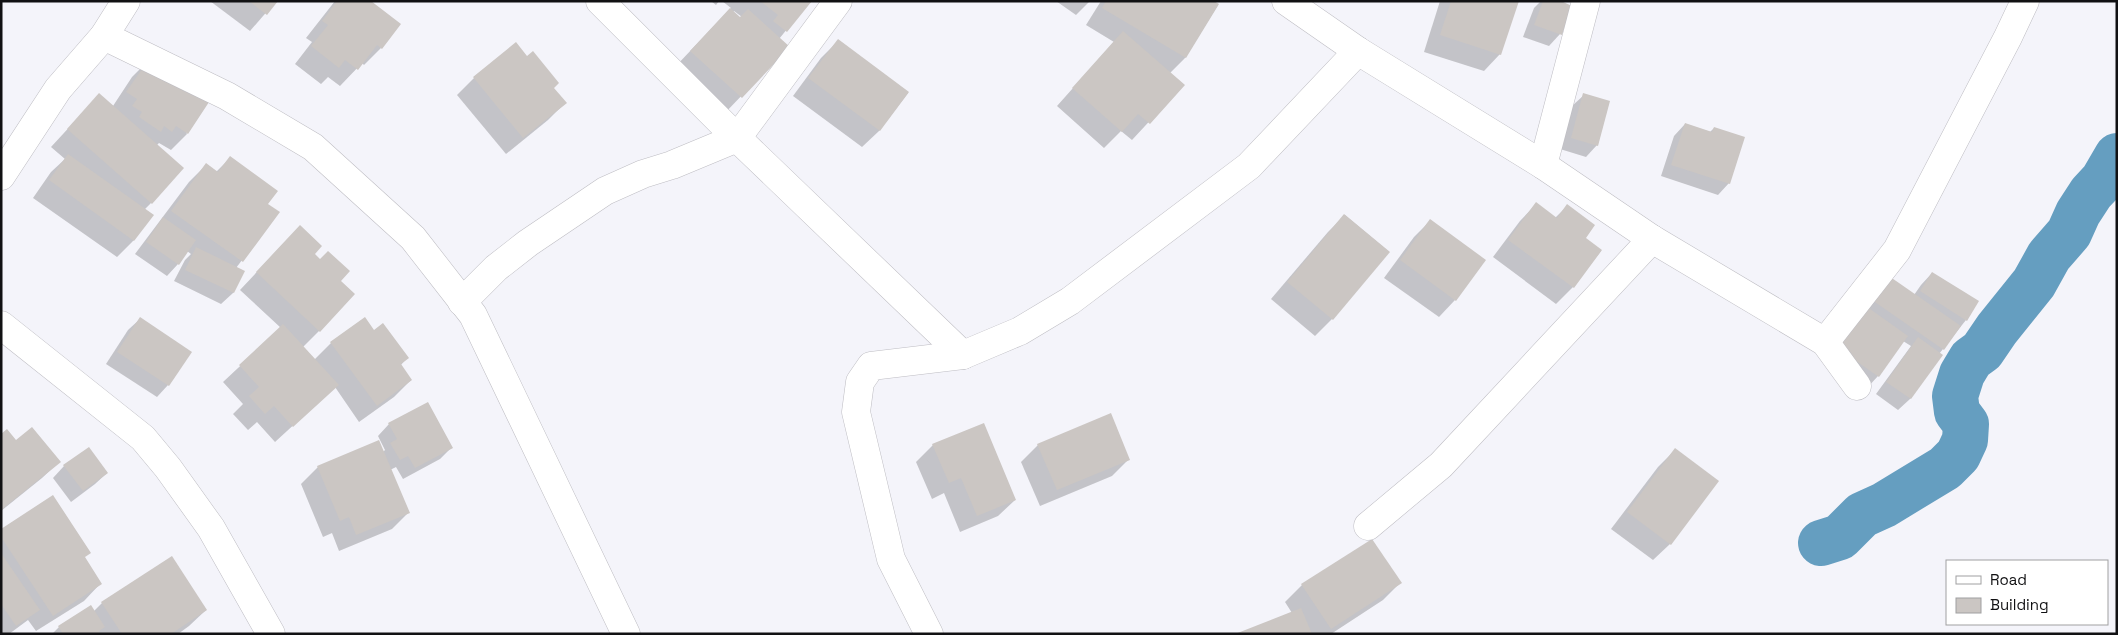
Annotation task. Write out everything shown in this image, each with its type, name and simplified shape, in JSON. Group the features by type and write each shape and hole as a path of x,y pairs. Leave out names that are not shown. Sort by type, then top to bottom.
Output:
{"street":[{"path":"1,176 58,89 104,36 126,1"},
{"path":"600,1 737,138 963,355"},
{"path":"462,302 496,268 605,191 643,174 672,165 737,138 838,1"},
{"path":"1286,1 1358,51 1543,164 1652,240 1826,342 1857,386"},
{"path":"1543,164 1586,1"},
{"path":"1826,342 1897,250 2008,37 2024,1"},
{"path":"104,36 227,96 313,148 413,238 473,315 626,634"},
{"path":"929,634 890,559 856,412 860,382 871,366 963,355 1020,331 1070,301 1249,166 1358,51"},
{"path":"1368,526 1441,466 1652,240"},
{"path":"1,326 143,438 168,468 211,528 271,634"}],"building":[{"path":"249,1 278,1 267,15"},
{"path":"337,1 371,1 401,24 382,49 377,45 358,70 345,60 339,68 311,46 328,25 322,21"},
{"path":"760,1 812,1 787,32 773,21 778,15"},
{"path":"1106,1 1214,1 1219,4 1186,58 1102,8"},
{"path":"1451,1 1519,1 1501,55 1440,35"},
{"path":"1543,1 1561,1 1572,6 1562,35 1534,25"},
{"path":"730,8 740,17 748,9 790,47 742,98 690,51"},
{"path":"1123,31 1185,85 1150,124 1138,114 1122,132 1072,88"},
{"path":"838,39 909,92 880,131 808,78"},
{"path":"516,42 527,56 533,51 559,83 554,88 567,103 523,138 473,77"},
{"path":"149,59 211,99 188,134 176,126 172,132 164,126 161,132 139,117 142,112 132,106 137,99 126,92"},
{"path":"99,93 184,168 152,204 67,129"},
{"path":"1583,93 1610,101 1598,146 1571,138"},
{"path":"1685,123 1712,132 1714,127 1745,137 1730,184 1671,165"},
{"path":"68,154 154,215 134,241 49,180"},
{"path":"230,156 278,191 268,204 280,212 243,262 171,211 206,163 218,172"},
{"path":"1536,202 1557,218 1567,204 1595,225 1586,238 1602,250 1574,288 1508,240"},
{"path":"1344,214 1390,252 1333,320 1287,282"},
{"path":"163,217 196,240 179,265 146,242"},
{"path":"1430,219 1486,260 1456,301 1400,260"},
{"path":"300,225 322,246 315,254 320,259 328,251 350,271 341,281 355,294 320,332 256,272"},
{"path":"196,247 245,271 234,293 185,270"},
{"path":"1932,272 1979,301 1967,321 1920,291"},
{"path":"1886,274 1961,326 1944,350 1869,298"},
{"path":"1863,304 1908,336 1879,377 1833,345"},
{"path":"140,317 192,352 169,386 117,352"},
{"path":"365,317 374,330 383,323 409,358 401,364 412,380 377,406 330,342"},
{"path":"283,324 339,385 293,427 274,406 265,414 249,396 259,387 239,365"},
{"path":"1918,337 1943,355 1911,399 1886,382"},
{"path":"428,402 453,448 415,468 408,456 400,460 390,443 397,439 388,423"},
{"path":"1111,413 1130,460 1057,490 1037,444"},
{"path":"984,423 1016,500 977,516 961,478 949,483 932,444"},
{"path":"32,427 61,462 1,510 1,434 7,429 16,440"},
{"path":"379,440 410,513 356,535 349,517 340,521 317,466"},
{"path":"89,447 108,473 83,491 63,465"},
{"path":"1675,448 1719,481 1671,545 1627,512"},
{"path":"53,495 91,553 85,557 102,584 53,616 1,537 1,529"},
{"path":"1372,539 1402,583 1331,629 1301,584"},
{"path":"1,553 40,610 16,626 1,604"},
{"path":"172,556 207,610 171,634 122,634 101,602"},
{"path":"91,605 105,627 99,631 100,634 63,634 58,626"},
{"path":"1301,608 1312,634 1235,634"}],"waterway":[{"path":"1821,543 1840,537 1862,515 1884,505 1945,468 1958,455 1965,440 1966,424 1957,412 1955,396 1962,374 1971,359 1982,351 2034,283 2049,256 2069,233 2078,213 2091,193 2103,180 2117,156"}]}
